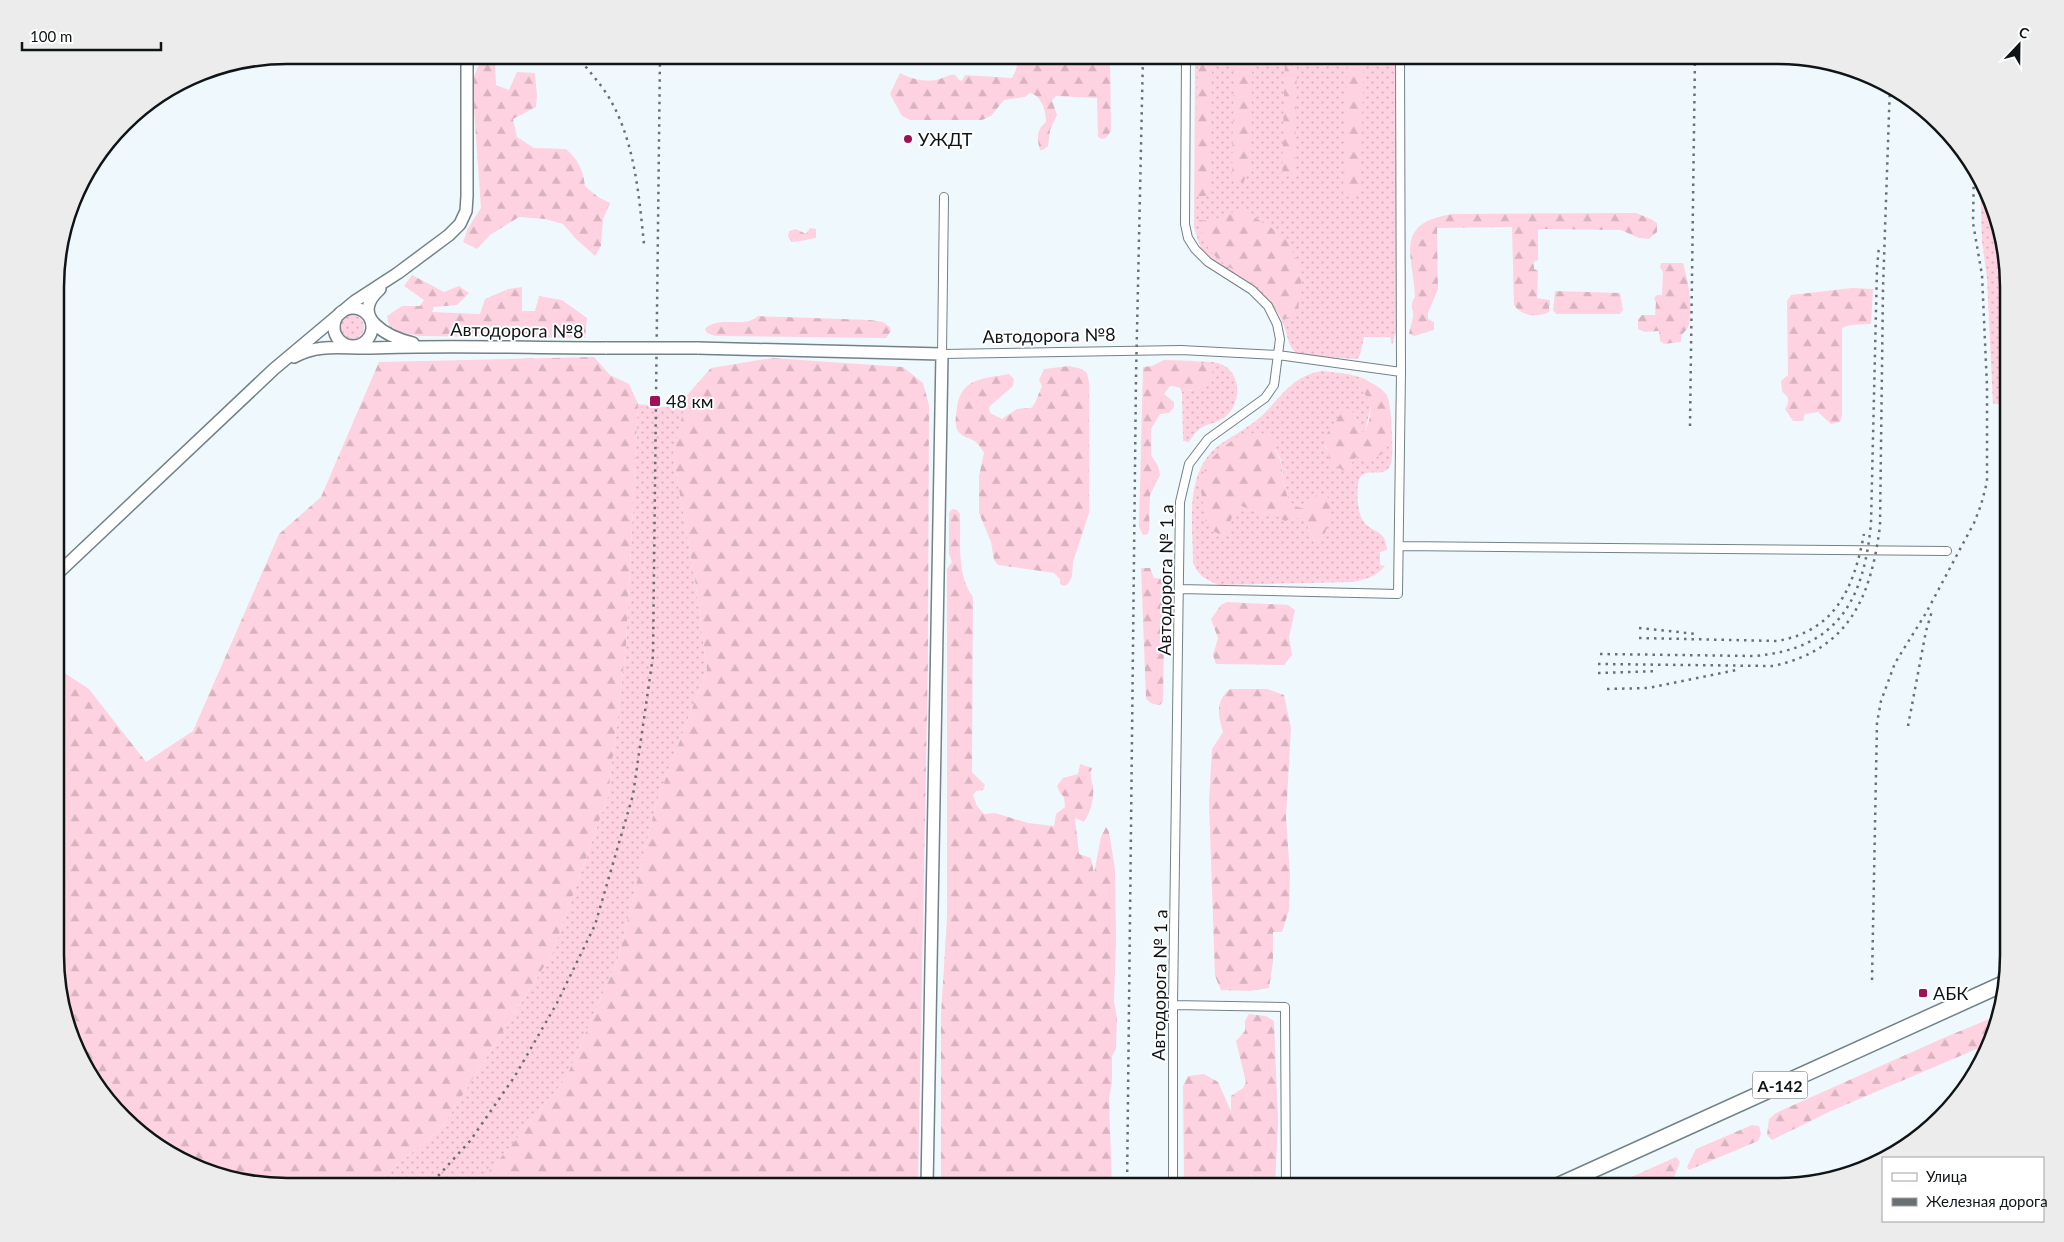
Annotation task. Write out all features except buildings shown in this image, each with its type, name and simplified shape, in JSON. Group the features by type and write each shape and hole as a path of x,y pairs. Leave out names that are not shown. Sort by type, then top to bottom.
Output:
{"highway":[{"name":"А-142","path":"1575,1178 1998,986"}],"street":[{"path":"64,567 274,369 355,301 398,273 449,235 460,224 466,211 468,64"},
{"name":"Автодорога № 1 а","path":"1173,1178 1173,1005 1180,502 1188,464 1208,439 1265,398 1274,385 1280,339 1277,324 1268,306 1252,290 1208,262 1195,250 1188,238 1185,224 1186,64"},
{"path":"1179,589 1398,594 1401,372 1400,64"},
{"path":"926,1178 944,197"},
{"path":"372,321 364,312 357,309 342,312 335,322 336,334 342,342 353,347 362,344 369,338 372,330 372,321 369,308 373,296 398,273"},
{"name":"Автодорога №8","path":"372,321 378,328 392,337 427,346"},
{"name":"Автодорога №8","path":"274,369 311,350 323,347 427,346 697,348 942,354 1180,350 1278,355 1401,372"},
{"path":"1399,546 1947,551"},
{"path":"1173,1005 1285,1007 1286,1178"}],"green space":[{"path":"479,64 495,64 496,85 509,90 517,72 535,73 536,107 513,119 517,137 534,148 566,149 579,165 585,186 598,197 610,203 603,219 601,246 595,256 563,224 545,219 519,217 490,235 477,249 463,242 468,228 481,208 472,81"},
{"path":"1017,64 1110,64 1111,131 1106,138 1098,137 1097,98 1056,96 1052,100 1057,115 1050,130 1048,146 1040,150 1038,135 1040,128 1046,122 1045,113 1038,97 1030,93 1025,97 1004,100 991,116 982,120 910,120 902,116 890,94 900,73 926,81 955,75 962,81 965,75 1012,78"},
{"path":"1195,64 1395,64 1397,328 1392,345 1390,337 1364,337 1360,355 1357,359 1299,355 1290,344 1279,315 1265,297 1211,261 1199,244 1194,228"},
{"path":"1198,64 1212,64 1210,195 1195,197"},
{"path":"1234,64 1252,64 1251,165 1243,183 1232,178"},
{"path":"1285,64 1297,64 1295,175 1282,177"},
{"path":"1348,64 1364,64 1360,193 1343,195"},
{"path":"1981,196 1993,229 2000,272 2000,404 1993,404 1987,278 1982,241"},
{"path":"1241,209 1286,237 1302,273 1298,311 1284,320 1258,287 1220,261 1213,254 1202,234 1199,220 1211,221"},
{"path":"1636,213 1657,223 1657,232 1649,239 1639,238 1621,230 1538,229 1538,260 1534,262 1534,269 1538,270 1537,298 1550,300 1549,312 1540,315 1525,314 1514,305 1512,227 1437,228 1438,289 1428,313 1428,319 1434,322 1434,330 1414,336 1409,334 1413,317 1412,302 1415,297 1410,254 1411,243 1414,233 1421,225 1433,219 1452,214"},
{"path":"810,228 816,229 816,238 792,242 788,237 789,231 796,229 806,234"},
{"path":"1661,263 1683,263 1685,270 1690,295 1690,320 1687,329 1681,336 1681,342 1664,344 1660,341 1659,331 1645,332 1638,329 1638,319 1642,315 1655,315 1656,303 1654,298 1657,295 1662,295 1663,272 1660,267"},
{"path":"412,275 444,292 459,286 469,293 457,305 434,307 432,312 480,314 485,299 508,289 522,287 522,311 535,311 539,296 562,300 587,318 585,338 419,336 390,330 387,316 402,306 420,306 424,300 404,286"},
{"path":"1852,288 1873,289 1871,324 1850,325 1842,328 1842,415 1840,422 1831,424 1818,412 1805,414 1803,421 1793,421 1785,409 1788,398 1782,391 1781,381 1788,375 1787,301 1791,295"},
{"path":"1555,291 1620,293 1623,310 1620,314 1556,314 1553,310"},
{"path":"352,315 361,318 364,327 361,336 352,339 343,336 340,327 343,318"},
{"path":"758,316 870,320 883,322 890,327 891,331 886,338 715,336 707,333 705,329 717,323 746,322"},
{"path":"594,357 610,375 629,384 638,404 626,647 608,796 552,954 441,1129 381,1178 272,1178 243,1174 229,1171 188,1155 163,1141 129,1113 110,1091 94,1067 81,1041 71,1013 64,970 64,673 89,689 146,762 193,731 279,534 321,497 379,362"},
{"path":"772,358 903,367 923,383 929,405 928,659 918,1178 483,1178 566,1078 618,959 656,804 707,669 696,586 673,455 687,395 711,368"},
{"path":"1164,360 1195,361 1210,367 1213,379 1209,385 1200,390 1170,386 1164,394 1174,402 1174,407 1169,413 1160,414 1151,429 1151,455 1158,466 1160,475 1150,495 1148,534 1143,535 1139,527 1143,367 1152,366"},
{"path":"1195,361 1215,362 1226,366 1235,379 1237,395 1235,403 1226,416 1203,427 1189,442 1183,441 1182,392 1179,387 1192,391 1210,367"},
{"path":"1069,366 1082,369 1087,373 1089,382 1089,513 1073,562 1072,576 1068,584 1064,586 1060,584 1060,579 1054,573 998,565 994,560 991,542 979,513 979,476 984,453 977,443 960,433 956,425 956,419 959,398 963,390 975,381 1009,374 1014,379 1013,386 989,407 990,413 1002,419 1017,409 1031,408 1042,386 1039,380 1044,369"},
{"path":"1322,371 1363,378 1359,380 1371,405 1365,432 1360,432 1354,413 1325,447 1330,454 1349,470 1353,460 1357,457 1388,444 1391,414 1391,464 1385,471 1363,475 1358,484 1360,514 1368,526 1382,535 1386,543 1387,550 1380,552 1380,565 1385,566 1378,573 1370,577 1351,582 1219,585 1210,581 1200,574 1193,562 1193,500 1200,470 1207,457 1218,446 1254,422 1294,383 1311,374","holes":["1261,433 1276,451 1281,461 1285,487 1291,502 1297,507 1306,508 1316,543 1308,528 1309,524 1301,518 1285,520 1269,512 1261,514 1241,506 1234,512 1230,520"]},
{"path":"1363,378 1376,385 1386,394 1391,415 1389,441 1387,448 1381,455 1369,460 1357,457 1353,460 1349,470 1344,471 1329,462 1324,438 1345,408 1354,413 1360,432 1365,432 1370,413 1370,402 1358,388 1359,380"},
{"path":"638,404 684,409 673,455 696,586 707,669 656,804 618,959 566,1078 483,1178 381,1178 441,1129 552,954 608,796 626,647"},
{"path":"1261,433 1274,438 1275,451 1282,466 1284,485 1290,501 1297,506 1306,508 1317,494 1326,494 1329,500 1330,513 1328,526 1320,544 1316,543 1308,528 1309,524 1301,518 1285,521 1269,512 1261,514 1241,506 1232,516 1229,530 1223,536 1215,532 1206,523 1200,484 1210,460 1223,447 1242,434"},
{"path":"952,509 957,510 960,514 960,557 964,579 973,597 972,772 985,785 983,790 976,791 973,795 977,806 984,814 995,813 1028,823 1054,826 1056,814 1065,807 1064,797 1057,786 1063,778 1078,774 1080,764 1092,768 1093,796 1092,805 1084,822 1075,818 1079,854 1091,858 1094,873 1101,837 1106,827 1109,832 1115,869 1116,941 1114,1001 1117,1018 1116,1049 1112,1056 1112,1082 1109,1098 1112,1178 941,1178 941,1015 947,917 947,569 952,562 949,554 949,513"},
{"path":"1141,568 1150,568 1154,578 1163,579 1165,587 1163,701 1160,705 1152,703 1146,698"},
{"path":"1227,602 1288,605 1295,610 1289,637 1292,655 1284,665 1216,664 1213,655 1218,638 1211,619 1221,605"},
{"path":"1230,689 1267,689 1284,695 1291,728 1286,817 1290,875 1289,910 1282,932 1273,932 1273,962 1269,988 1249,991 1221,990 1215,976 1209,802 1212,749 1223,732 1219,709 1222,699"},
{"path":"1249,1014 1266,1016 1274,1021 1278,1121 1275,1178 1252,1178 1251,1174 1250,1178 1184,1178 1183,1086 1188,1076 1204,1074 1218,1082 1231,1111 1231,1096 1243,1088 1246,1082 1236,1041 1245,1031 1245,1021"},
{"path":"1991,1018 1980,1048 1831,1111 1772,1140 1767,1135 1769,1119 1776,1113"},
{"path":"1752,1125 1759,1126 1761,1134 1758,1141 1689,1170 1687,1167 1696,1149"},
{"path":"1676,1157 1680,1162 1672,1178 1629,1178"}],"railway":[{"path":"583,64 611,101 626,135 635,171 644,244"},
{"path":"436,1178 470,1141 515,1076 557,1003 595,925 633,795 653,656 660,64"},
{"path":"1127,1178 1136,377 1143,64"},
{"path":"1690,426 1695,64"},
{"path":"1598,664 1773,666 1799,658 1821,647 1838,633 1852,617 1870,576 1880,526 1883,288 1890,94"},
{"path":"1872,980 1877,723 1881,701 1895,663 1926,613 1974,523 1987,482 1987,386 1982,275 1973,223 1974,182"},
{"path":"1600,654 1754,656 1783,651 1807,643 1826,631 1841,616 1853,597 1862,575 1871,523 1879,246"},
{"path":"1639,638 1777,641 1797,636 1814,628 1828,617 1839,604 1848,589 1864,534"},
{"path":"1908,726 1926,631 1932,611"},
{"path":"1639,628 1697,634"},
{"path":"1607,689 1648,688 1736,670"},
{"path":"1598,673 1657,671"}],"place":[{"name":"УЖДТ","path":"908,139"},
{"name":"48 км","path":"655,401"},
{"name":"АБК","path":"1923,993"}]}
